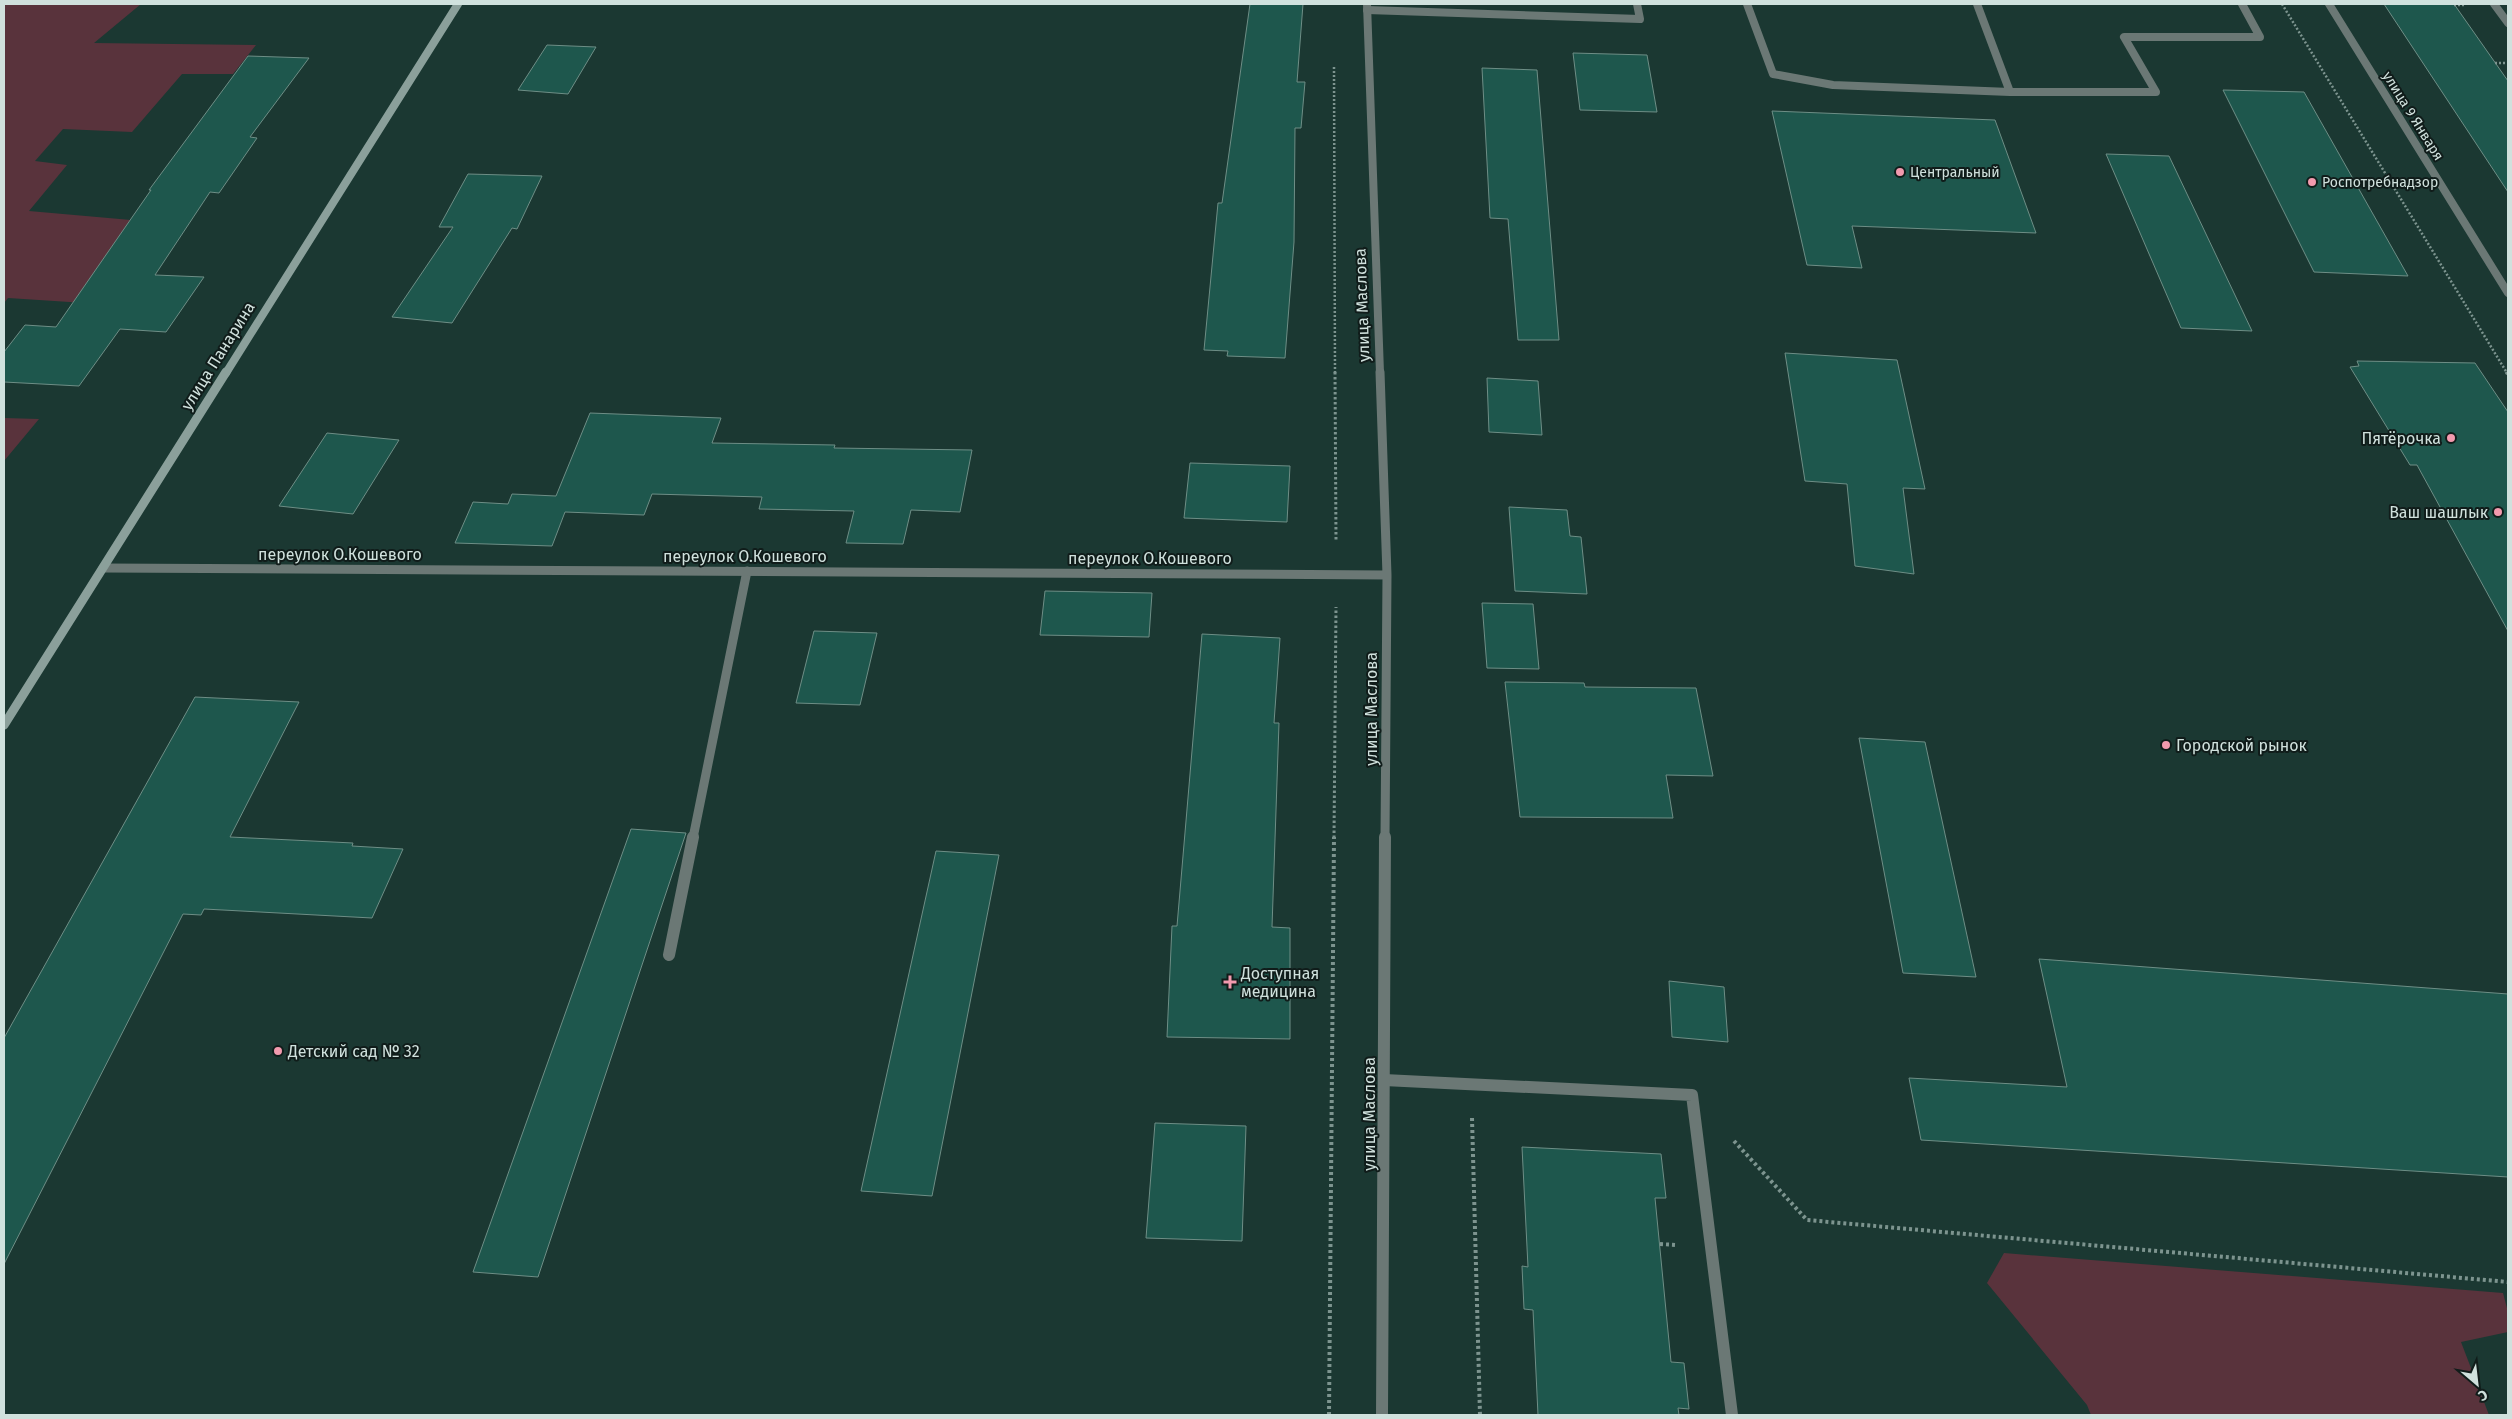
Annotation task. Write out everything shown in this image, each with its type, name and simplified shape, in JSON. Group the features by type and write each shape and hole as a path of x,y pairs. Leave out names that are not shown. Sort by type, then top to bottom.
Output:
{"street":[{"name":"улица Панарина","path":"4,724 458,4"},
{"path":"1367,7 1640,19 1637,4"},
{"path":"1747,4 1773,74 1833,85 2010,92 2156,92 2124,37 2260,37 2242,4"},
{"path":"1977,4 2010,92"},
{"name":"улица 9 Января","path":"2328,4 2508,293"},
{"path":"2494,4 2508,23"},
{"name":"улица Маслова","path":"1367,7 1386,575 1382,1415"},
{"name":"переулок О.Кошевого","path":"103,568 1386,575"},
{"path":"669,955 747,571"},
{"path":"1384,1080 1692,1095 1732,1415"}],"path":[{"path":"2282,4 2508,375"},
{"path":"1329,1415 1336,574 1334,63"},
{"path":"2495,63 2508,63"},
{"path":"1472,1084 1480,1415"},
{"path":"1733,1139 1807,1220 2508,1282"}],"shaded area":[{"path":"4,4 141,4 94,43 256,45 233,74 182,74 132,132 63,129 35,161 67,165 29,211 131,220 97,268 85,303 8,298 4,303"},
{"path":"4,418 39,419 4,461"},
{"path":"2004,1253 2503,1293 2508,1312 2508,1332 2461,1342 2489,1415 2091,1415 2087,1405 1987,1283"}],"building":[{"path":"1250,4 1303,4 1297,82 1305,82 1301,128 1295,128 1294,242 1285,358 1227,356 1228,351 1204,350 1218,203 1222,203"},
{"path":"2384,4 2454,4 2508,81 2508,192"},
{"path":"547,45 596,47 568,94 518,90"},
{"path":"1573,53 1647,55 1657,112 1580,110"},
{"path":"248,56 309,58 250,137 257,138 219,193 210,192 155,275 204,277 166,332 120,329 79,386 4,382 4,352 25,325 56,327 151,190 149,190"},
{"path":"1482,68 1537,70 1559,340 1518,340 1508,219 1490,218"},
{"name":"Роспотребнадзор","path":"2223,90 2304,92 2408,276 2314,272"},
{"name":"Центральный","path":"1772,111 1995,120 2036,233 1852,226 1862,268 1807,265"},
{"path":"2106,154 2169,156 2252,331 2181,328"},
{"path":"468,174 542,176 517,229 512,228 452,323 392,317 453,227 439,227"},
{"path":"1785,353 1897,360 1925,489 1903,488 1914,574 1855,566 1847,484 1805,481"},
{"name":"Пятёрочка","path":"2357,361 2475,363 2508,412 2508,631 2417,465 2410,465 2350,367 2359,366"},
{"path":"1487,378 1538,381 1542,435 1489,432"},
{"path":"590,413 721,418 712,443 835,445 834,448 972,450 960,512 911,510 903,544 846,543 854,511 759,509 762,497 652,494 644,515 565,512 552,546 455,543 473,502 508,504 512,494 556,496"},
{"path":"327,433 399,440 353,514 279,506"},
{"path":"1190,463 1290,466 1287,522 1184,518"},
{"path":"1509,507 1567,510 1570,536 1581,537 1587,594 1515,591"},
{"path":"1045,591 1152,593 1149,637 1040,635"},
{"path":"1482,603 1533,604 1539,669 1487,668"},
{"path":"814,631 877,633 860,705 796,703"},
{"path":"1202,634 1280,638 1274,723 1279,723 1272,927 1290,928 1290,1039 1167,1037 1172,926 1177,926"},
{"path":"1505,682 1584,683 1585,687 1696,688 1713,776 1666,775 1673,818 1520,817"},
{"path":"195,697 299,702 230,837 353,843 352,846 403,849 372,918 204,909 201,915 183,914 4,1264 4,1038"},
{"path":"1859,738 1925,742 1976,977 1903,973"},
{"path":"631,829 686,833 538,1277 473,1272"},
{"path":"936,851 999,855 932,1196 861,1191"},
{"path":"2039,959 2508,994 2508,1177 1921,1140 1909,1078 2067,1087"},
{"path":"1669,981 1724,987 1728,1042 1672,1037"},
{"path":"1155,1123 1246,1126 1242,1241 1146,1238"},
{"path":"1522,1147 1661,1154 1666,1198 1655,1198 1671,1362 1684,1363 1689,1409 1678,1408 1679,1415 1538,1415 1533,1310 1524,1309 1522,1266 1528,1267"}],"place":[{"name":"Центральный","path":"1900,172"},
{"name":"Роспотребнадзор","path":"2312,182"},
{"name":"Пятёрочка","path":"2451,438"},
{"name":"Ваш шашлык","path":"2498,512"},
{"name":"Городской рынок","path":"2166,745"},
{"name":"Доступная медицина","path":"1230,982"},
{"name":"Детский сад № 32","path":"278,1051"}]}
